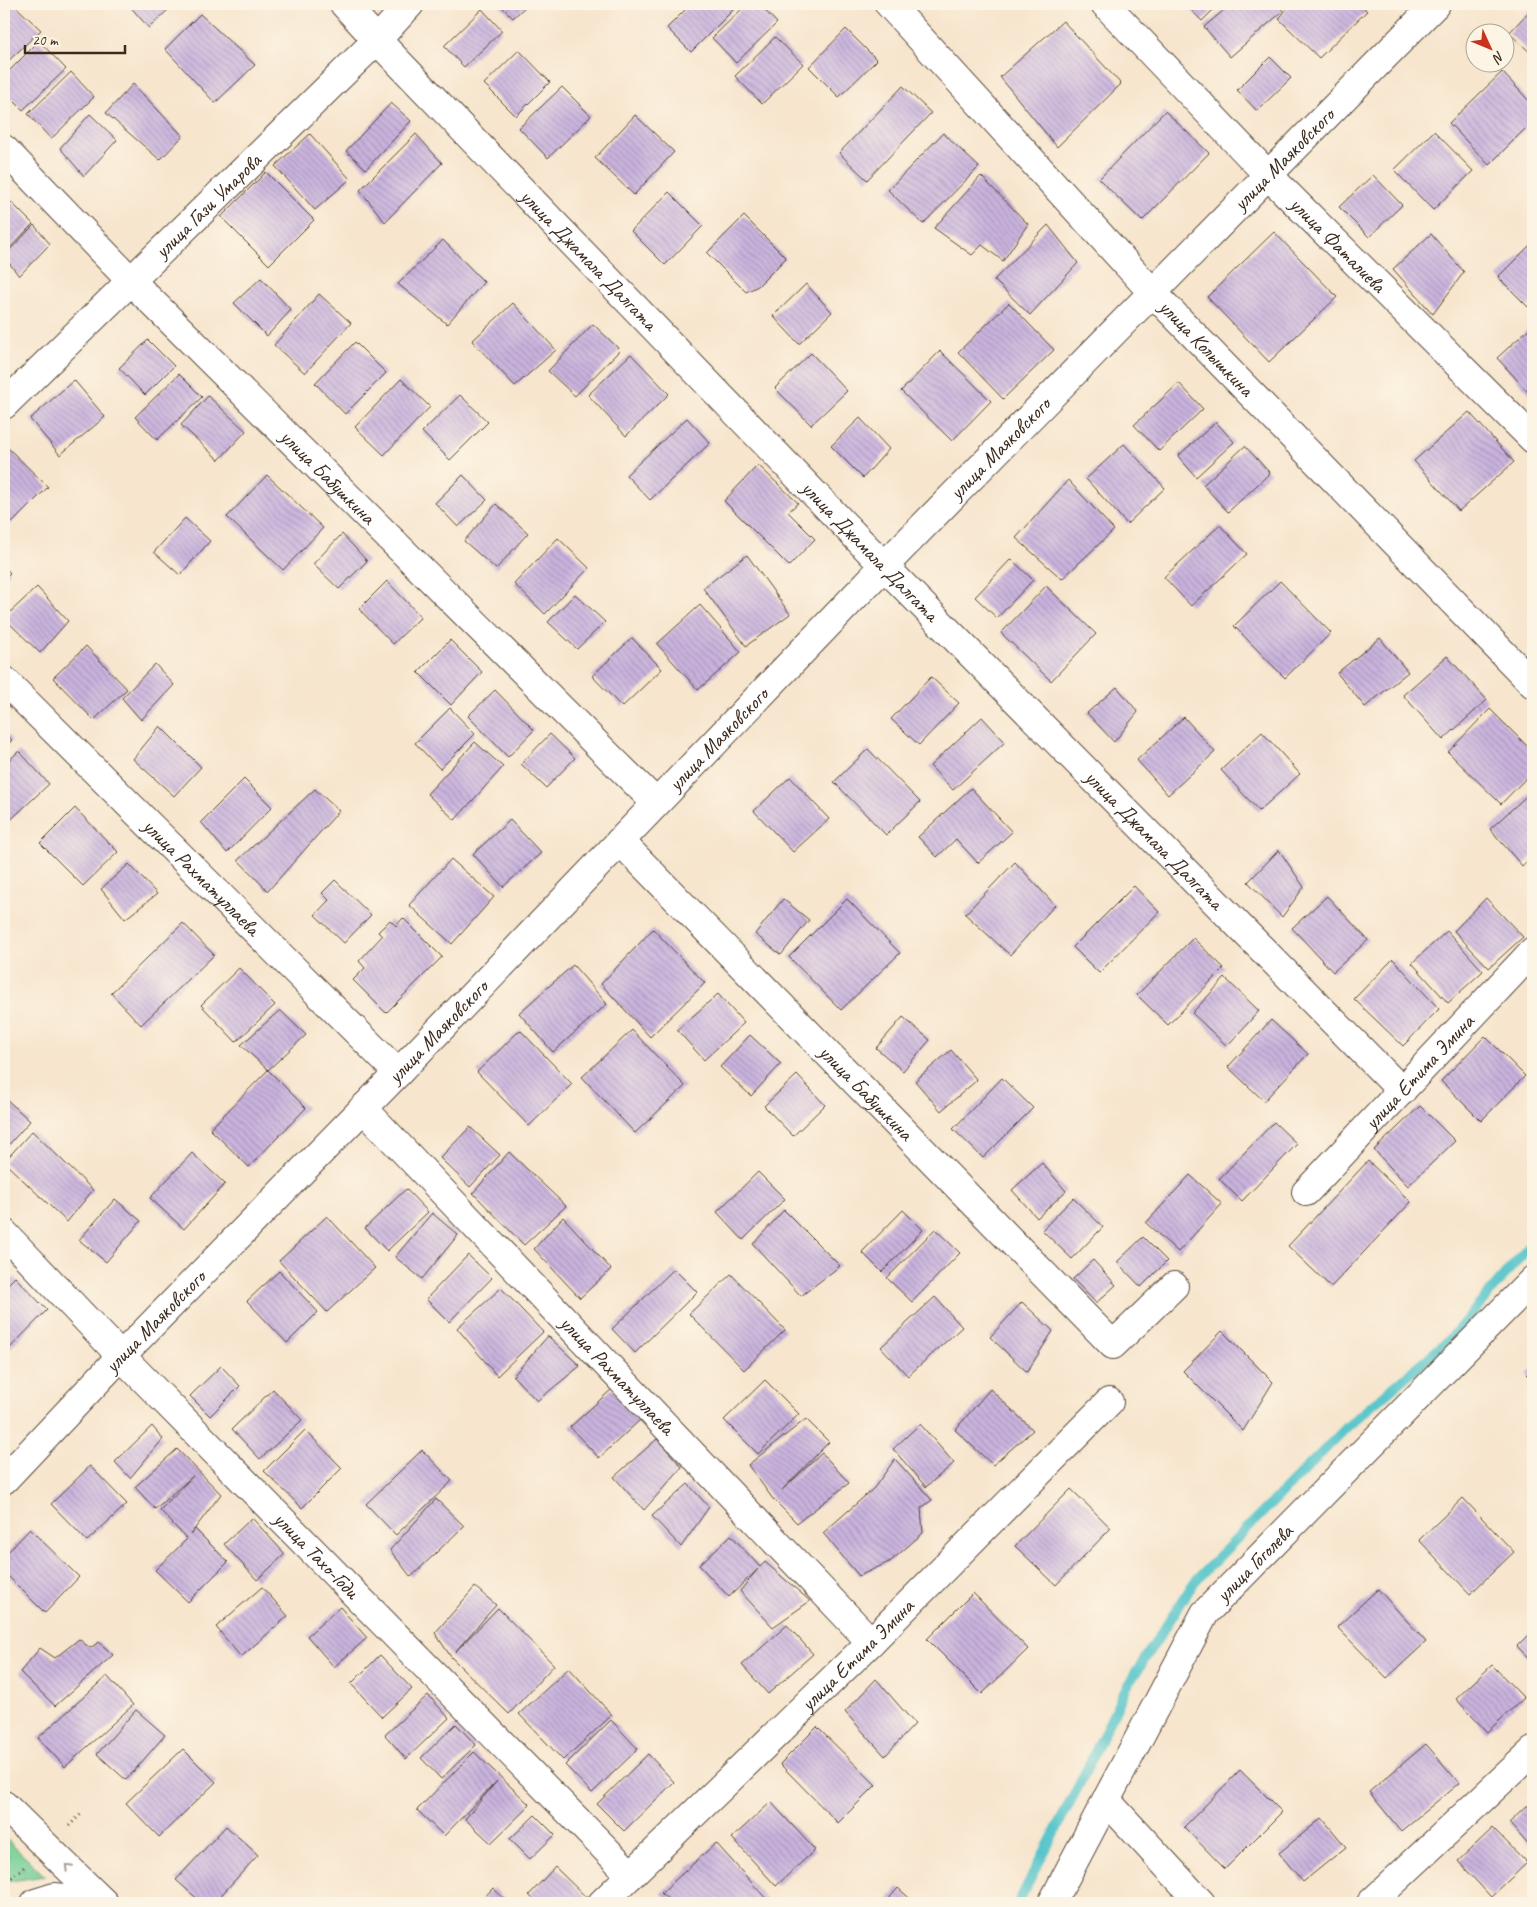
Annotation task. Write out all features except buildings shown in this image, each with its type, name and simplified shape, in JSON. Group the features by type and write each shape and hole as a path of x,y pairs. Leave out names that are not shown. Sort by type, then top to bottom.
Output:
{"street":[{"name":"улица Джамала Далгата","path":"344,4 376,40 884,566 1402,1092"},
{"name":"улица Гази Умарова","path":"4,406 376,40 410,4"},
{"name":"улица Колышкина","path":"889,4 1153,293 1533,684"},
{"name":"улица Фаталиева","path":"1105,4 1270,176 1533,439"},
{"name":"улица Маяковского","path":"4,1480 121,1356 398,1073 655,802 884,566 1270,176 1436,4"},
{"name":"улица Бабушкина","path":"4,149 131,281 655,802"},
{"name":"улица Рахматуллаева","path":"4,680 398,1073"},
{"name":"улица Бабушкина","path":"620,840 1113,1346 1174,1286"},
{"name":"улица Етима Эмина","path":"1306,1192 1533,951"},
{"name":"улица Рахматуллаева","path":"363,1108 871,1642"},
{"name":"улица Тахо-Годи","path":"4,1232 121,1356 631,1875"},
{"name":"улица Гоголева","path":"1052,1903 1205,1613 1533,1280"},
{"name":"улица Етима Эмина","path":"602,1903 871,1642 1109,1402"},
{"path":"1371,1903 1533,1751"},
{"path":"1106,1800 1201,1903"},
{"path":"4,1805 103,1902"},
{"path":"35,1903 54,1897 103,1902"}],"green space":[{"path":"4,1837 45,1876 4,1882"}],"waterway":[{"path":"1018,1903 1080,1783 1126,1688 1195,1581 1349,1425 1450,1339 1533,1242"}]}
